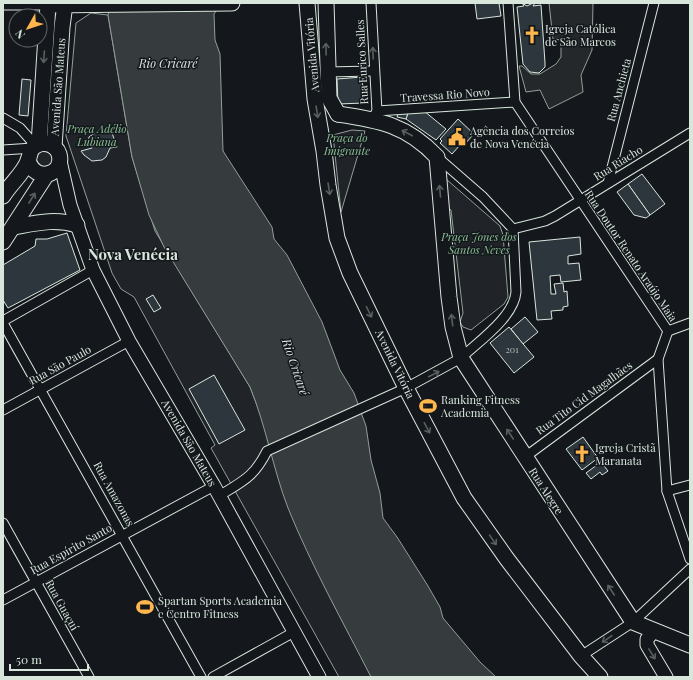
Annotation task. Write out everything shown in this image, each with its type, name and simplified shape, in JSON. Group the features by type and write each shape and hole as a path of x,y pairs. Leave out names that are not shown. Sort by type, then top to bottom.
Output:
{"main road":[{"name":"Avenida São Mateus","path":"53,164 62,27 65,3"},
{"path":"48,4 232,3"},
{"name":"Avenida Vitória","path":"307,3 315,99 324,150 328,185 337,238 350,273 406,388 464,498 507,559 581,656 600,677"},
{"name":"Avenida Vitória","path":"326,3 329,98 338,114"},
{"name":"Avenida São Mateus","path":"33,151 48,4"},
{"path":"62,27 85,4"},
{"path":"324,150 330,128 338,114 374,115 423,142 437,157"},
{"path":"3,196 33,151 44,143 53,164"},
{"path":"33,151 30,165 37,173 53,164"},
{"name":"Rua Alegre","path":"437,157 451,312 453,327 462,358 633,622"},
{"path":"3,242 53,164"},
{"path":"14,227 48,221 65,221 77,225"},
{"path":"633,622 690,645"}],"street":[{"name":"Rua Eurico Salles","path":"371,3 374,115"},
{"name":"Rua Doutor Renato Araújo Maia","path":"508,3 515,102 668,331 658,359 667,491 690,559"},
{"name":"Rua Anchieta","path":"608,183 654,3"},
{"path":"3,5 48,4"},
{"path":"327,72 373,71"},
{"name":"Travessa Rio Novo","path":"374,115 515,102"},
{"path":"3,118 20,128 33,151"},
{"name":"Rua Riacho","path":"513,229 545,221 690,133"},
{"path":"5,150 33,151"},
{"path":"406,388 462,358 509,313 513,306 516,292 513,229 483,197 437,157"},
{"name":"Avenida São Mateus","path":"53,164 70,205 93,270 129,341 216,491 319,677"},
{"path":"3,322 93,270"},
{"name":"Rua Amazonas","path":"3,322 123,534 201,677"},
{"path":"668,331 690,323"},
{"name":"Rua São Paulo","path":"3,410 129,341"},
{"name":"Rua Tito Cid Magalhães","path":"525,457 658,359"},
{"name":"Rua Espírito Santo","path":"3,600 123,534 216,491 245,480 259,468 268,451 406,388"},
{"path":"667,491 690,485"},
{"name":"Rua Guaçuí","path":"3,523 89,677"},
{"path":"581,656 633,622 690,569"},
{"path":"654,631 647,639 647,645 666,677"},
{"path":"213,677 294,632"}],"green space":[{"name":"Praça Adélio Lubiana","path":"91,13 108,15 132,157 155,231 250,387 333,603 372,677 339,677 211,448 215,445 134,297 121,289 112,273 66,136 76,23"},
{"name":"Praça do Imigrante","path":"352,130 365,131 341,212 333,135"},
{"path":"45,148 54,157 50,167 40,168 34,154"},
{"name":"Praça Jones dos Santos Neves","path":"446,179 500,226 503,235 508,297 504,304 471,330 463,327 460,322 463,313 451,210 446,206"}],"shaded area":[{"path":"549,3 593,3 592,50 581,75 583,92 549,109 540,90 526,92 519,66 522,66 531,74 540,74 556,64 561,57 561,40 553,39"}],"water":[{"name":"Rio Cricaré","path":"111,3 222,3 214,14 215,40 220,54 223,151 272,227 274,239 287,255 322,322 340,370 354,393 366,426 371,460 380,493 383,518 428,586 440,607 443,618 480,662 496,677 371,677 317,572 288,508 261,417 250,387 164,247 149,215 132,157 108,15"}],"building":[{"path":"475,3 499,3 501,16 477,19"},
{"name":"Igreja Católica de São Marcos","path":"522,3 527,6 533,3 535,3 533,6 541,5 545,67 539,73 530,72 523,64 517,7 524,6"},
{"path":"362,77 364,103 338,104 337,79"},
{"path":"22,79 31,80 28,116 19,115"},
{"path":"424,111 446,129 436,140 406,119 408,113"},
{"path":"398,113 408,113 406,119 397,117"},
{"name":"Agência dos Correios de Nova Venécia","path":"458,119 474,134 462,147 460,145 452,154 440,143 442,141 440,139"},
{"path":"100,129 112,133 117,147 110,148 106,157 102,160 92,161 81,151 92,148 90,141 88,141 89,137"},
{"path":"642,174 665,204 650,215 628,184"},
{"path":"628,184 650,215 646,218 634,215 617,192"},
{"path":"67,233 80,270 8,308 3,300 3,265 35,246 36,239 47,239"},
{"path":"580,237 581,254 568,256 568,264 579,263 581,280 561,282 560,275 550,276 551,294 556,294 554,284 563,283 564,292 567,291 568,306 563,307 563,310 551,311 552,319 537,320 529,242"},
{"path":"153,295 161,308 154,312 146,299"},
{"path":"525,317 538,332 523,344 511,329"},
{"path":"509,327 534,357 514,373 490,343"},
{"path":"214,375 245,430 219,444 189,389"},
{"name":"Igreja Cristã Maranata","path":"583,437 598,458 582,470 566,449"},
{"path":"601,462 608,471 602,475 600,472 591,479 586,473"}],"place":[{"name":"Igreja Católica de São Marcos","path":"532,35"},
{"name":"Agência dos Correios de Nova Venécia","path":"457,137"},
{"name":"Ranking Fitness Academia","path":"428,406"},
{"name":"Igreja Cristã Maranata","path":"582,454"},
{"name":"Spartan Sports Academia e Centro Fitness","path":"145,607"}],"district":[{"name":"Nova Venécia","path":"133,255"}]}
